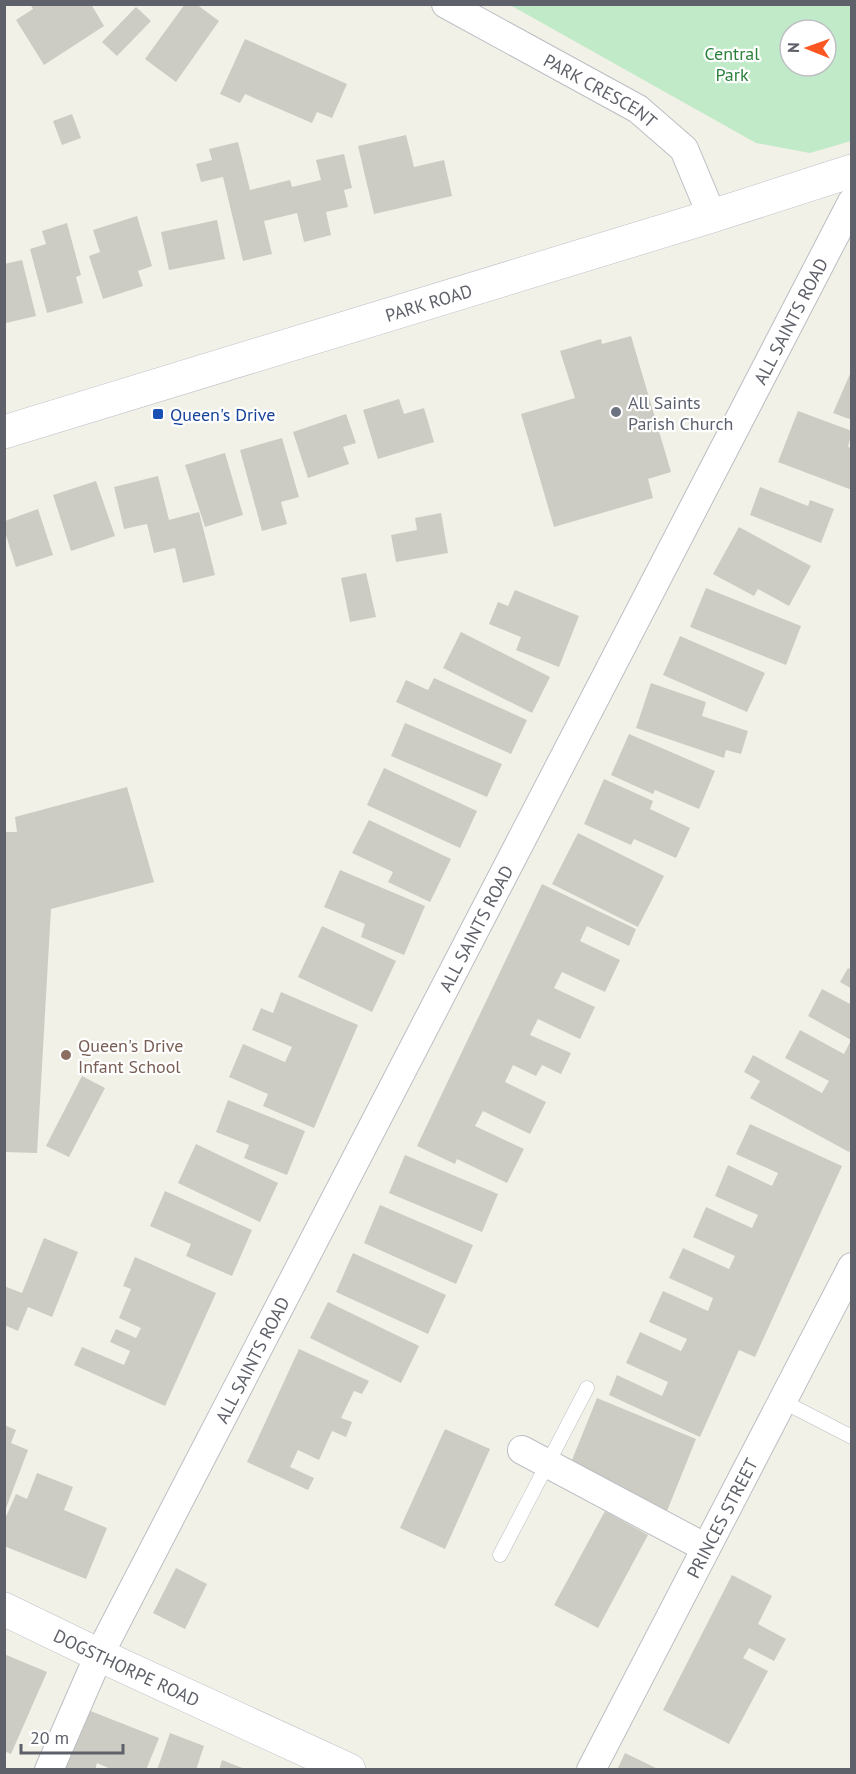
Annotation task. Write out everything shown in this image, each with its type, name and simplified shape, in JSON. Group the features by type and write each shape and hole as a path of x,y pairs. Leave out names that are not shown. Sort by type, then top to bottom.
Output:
{"street":[{"name":"PARK CRESCENT","path":"446,4 638,109 684,149 712,216"},
{"name":"PARK ROAD","path":"4,432 712,216 852,171"},
{"name":"ALL SAINTS ROAD","path":"50,1770 99,1655 852,202"},
{"name":"PRINCES STREET","path":"591,1770 852,1267"},
{"path":"522,1450 706,1548"},
{"name":"DOGSTHORPE ROAD","path":"4,1609 349,1770"}],"lane":[{"path":"500,1555 587,1388"},
{"path":"782,1401 852,1437"}],"green space":[{"name":"Central Park","path":"510,5 851,5 851,141 810,153 756,143"}],"building":[{"path":"30,4 91,4 104,26 44,65 16,20 33,9"},
{"path":"185,4 196,4 219,21 176,82 145,59"},
{"path":"136,7 151,21 117,56 102,42"},
{"path":"245,39 347,84 332,118 317,112 312,123 245,94 240,103 220,94"},
{"path":"72,114 81,138 62,145 53,121"},
{"path":"406,135 414,167 444,160 452,196 374,214 358,146"},
{"path":"238,142 250,190 290,180 292,187 321,180 316,160 344,154 352,188 344,190 348,207 326,212 331,235 304,242 297,213 264,221 272,254 243,261 223,177 201,182 196,164 212,160 209,149"},
{"path":"137,216 152,266 138,271 143,286 103,299 89,256 100,252 93,230"},
{"path":"217,220 225,259 169,270 161,232"},
{"path":"67,223 81,275 76,277 83,303 47,313 30,249 46,244 42,231"},
{"path":"22,260 36,316 6,323 4,264"},
{"name":"All Saints Parish Church","path":"631,336 671,472 648,479 653,498 554,527 521,414 575,398 560,351 601,339 602,344"},
{"path":"852,374 852,420 833,413"},
{"path":"399,399 404,414 424,408 434,442 378,459 363,410"},
{"path":"798,411 852,431 848,447 852,448 852,490 778,462"},
{"path":"346,414 356,443 343,447 349,464 308,478 293,432"},
{"path":"282,438 299,497 281,502 287,524 262,531 240,450"},
{"path":"225,453 243,515 205,527 185,465"},
{"path":"158,476 169,520 199,512 215,575 183,583 175,548 154,553 147,524 124,529 114,487"},
{"path":"96,481 115,536 71,551 53,495"},
{"path":"760,487 808,506 810,500 834,509 821,543 750,515"},
{"path":"38,509 53,555 16,567 5,532 5,521"},
{"path":"441,513 448,553 396,562 391,535 417,530 415,518"},
{"path":"739,527 811,566 789,606 758,589 754,596 713,574"},
{"path":"366,573 376,617 350,622 341,578"},
{"path":"706,588 801,626 786,665 690,627"},
{"path":"515,590 579,616 559,667 516,650 521,637 489,624 498,602 508,606"},
{"path":"461,632 550,677 532,713 443,668"},
{"path":"680,636 765,673 747,712 663,675"},
{"path":"434,678 527,720 511,754 396,702 406,680 428,690"},
{"path":"651,683 706,702 702,716 748,731 741,754 726,750 724,758 636,728"},
{"path":"405,723 502,764 487,797 391,756"},
{"path":"629,734 715,771 699,809 655,790 653,794 611,775"},
{"path":"384,768 477,811 460,848 367,805"},
{"path":"604,779 653,801 650,809 690,828 676,858 634,839 631,845 584,824"},
{"path":"127,787 154,882 51,909 37,1153 4,1152 4,832 17,832 15,817"},
{"path":"369,820 451,859 430,902 388,882 393,872 352,853"},
{"path":"578,833 664,876 638,927 552,884"},
{"path":"340,870 425,906 404,955 361,937 365,924 324,907"},
{"path":"542,884 636,929 629,946 587,926 580,941 620,960 605,992 562,972 554,988 595,1007 580,1039 538,1019 530,1035 571,1053 561,1074 542,1065 536,1076 513,1065 505,1082 546,1102 530,1134 483,1111 475,1126 524,1149 507,1183 457,1159 455,1164 417,1146"},
{"path":"322,926 396,961 372,1012 298,977"},
{"path":"848,968 852,970 852,989 840,982"},
{"path":"822,989 852,1005 852,1147 849,1152 750,1098 760,1081 744,1072 753,1055 822,1093 829,1081 785,1058 800,1030 844,1054 851,1040 808,1016"},
{"path":"281,992 358,1025 314,1128 263,1106 268,1094 229,1077 243,1044 285,1062 292,1047 252,1030 261,1008 273,1013"},
{"path":"82,1076 105,1088 69,1157 46,1146"},
{"path":"228,1100 305,1131 287,1175 244,1158 249,1145 216,1132"},
{"path":"750,1124 842,1166 755,1357 739,1350 700,1437 609,1395 617,1375 662,1396 668,1382 626,1363 640,1332 681,1351 687,1339 649,1322 663,1291 708,1311 713,1298 669,1278 683,1248 729,1269 735,1256 693,1237 706,1207 752,1228 758,1215 715,1196 728,1165 772,1186 778,1173 736,1154"},
{"path":"196,1144 278,1183 260,1222 178,1183"},
{"path":"405,1155 498,1194 482,1232 389,1193"},
{"path":"165,1191 252,1230 232,1276 186,1256 191,1244 150,1226"},
{"path":"380,1205 473,1245 456,1284 364,1243"},
{"path":"44,1238 78,1252 52,1317 28,1307 18,1331 4,1325 4,1286 22,1293"},
{"path":"353,1253 446,1295 428,1334 336,1292"},
{"path":"135,1257 216,1293 165,1406 74,1365 82,1347 124,1365 130,1351 110,1342 116,1329 136,1338 141,1328 119,1318 131,1289 123,1286"},
{"path":"328,1302 419,1346 401,1383 310,1338"},
{"path":"299,1349 369,1381 362,1394 354,1391 341,1418 352,1422 346,1437 332,1431 319,1460 298,1450 290,1467 314,1478 308,1490 247,1462"},
{"path":"597,1398 696,1439 667,1511 568,1470"},
{"path":"4,1425 16,1430 11,1443 28,1450 5,1511"},
{"path":"445,1429 490,1449 445,1549 400,1528"},
{"path":"37,1473 73,1487 64,1510 107,1528 86,1579 4,1546 4,1521 16,1494 27,1499"},
{"path":"605,1511 648,1535 598,1628 554,1605"},
{"path":"176,1568 207,1584 185,1629 153,1613"},
{"path":"732,1575 772,1596 758,1624 786,1639 774,1661 749,1648 743,1658 768,1671 729,1744 663,1710"},
{"path":"4,1654 47,1672 11,1754 4,1751"},
{"path":"88,1710 159,1738 146,1770 113,1770 97,1763 95,1770 65,1770"},
{"path":"170,1733 204,1746 196,1770 157,1770"},
{"path":"625,1753 660,1770 617,1770"},
{"path":"222,1760 245,1769 245,1770 219,1770"}],"place":[{"name":"All Saints Parish Church","path":"616,412"},
{"name":"Queen's Drive","path":"158,414"},
{"name":"Queen's Drive Infant School","path":"66,1055"}]}
